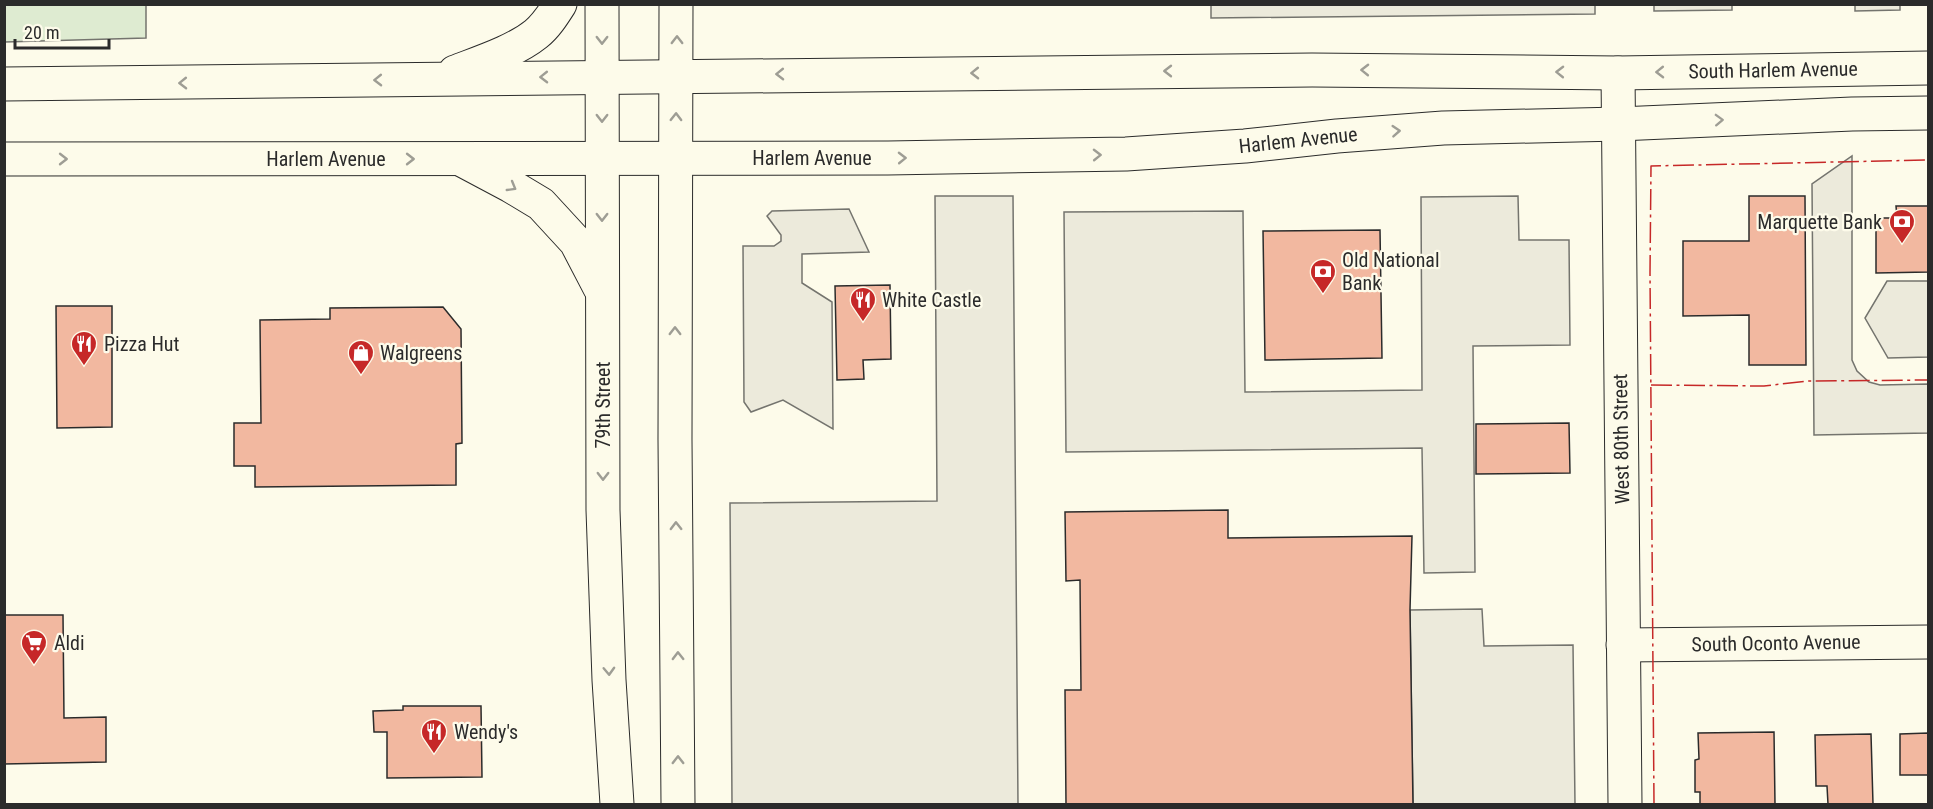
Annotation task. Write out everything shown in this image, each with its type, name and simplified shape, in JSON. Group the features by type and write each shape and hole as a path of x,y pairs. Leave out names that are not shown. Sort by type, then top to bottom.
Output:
{"main road":[{"path":"437,79 491,58 536,34 553,16 560,4"},
{"name":"79th Street","path":"602,4 603,510 609,680 617,804"},
{"path":"676,4 675,440 678,804"},
{"name":"South Harlem Avenue","path":"1618,73 1929,68"},
{"path":"4,84 1311,69 1618,73"},
{"name":"West 80th Street","path":"1618,73 1624,804"},
{"path":"1619,124 1929,113"},
{"name":"Harlem Avenue","path":"4,159 676,159 1126,154 1245,146 1421,129 1619,124"},
{"path":"460,159 541,204 576,242 602,292"},
{"name":"South Oconto Avenue","path":"1623,645 1929,642"}],"green space":[{"path":"4,5 146,5 146,38 5,42"}],"shaded area":[{"path":"1211,4 1595,5 1595,14 1211,18"},
{"path":"1654,5 1732,5 1732,10 1654,11"},
{"path":"1855,5 1900,5 1900,10 1855,11"},
{"path":"1852,156 1852,360 1857,371 1869,382 1880,385 1928,384 1928,433 1814,435 1812,184"},
{"path":"935,196 1013,196 1018,804 732,804 730,503 937,501"},
{"path":"1518,196 1519,240 1569,240 1570,345 1473,346 1475,572 1424,573 1422,448 1066,452 1064,212 1243,211 1245,392 1422,390 1421,197"},
{"path":"849,209 869,252 802,254 802,283 832,302 833,429 783,400 751,412 744,402 743,246 774,246 781,241 781,235 767,216 772,211"},
{"path":"1887,281 1928,281 1928,357 1888,358 1865,318"},
{"path":"1482,609 1484,646 1573,645 1575,804 1413,804 1410,610"}],"building":[{"path":"1749,196 1805,196 1806,365 1749,365 1749,315 1683,316 1683,241 1749,241"},
{"name":"Marquette Bank","path":"1896,206 1928,206 1928,272 1876,273 1876,218 1897,218"},
{"name":"Old National Bank","path":"1380,230 1382,358 1265,360 1263,231"},
{"name":"White Castle","path":"890,285 891,359 863,360 864,379 837,380 835,286"},
{"name":"Pizza Hut","path":"56,306 112,306 112,427 57,428"},
{"name":"Walgreens","path":"443,307 461,329 462,443 456,444 456,485 255,487 255,466 234,466 234,423 261,423 260,320 330,319 330,308"},
{"path":"1569,423 1570,473 1476,474 1476,424"},
{"path":"1228,510 1228,538 1412,536 1410,610 1413,804 1066,804 1065,690 1081,690 1080,580 1066,581 1065,512"},
{"name":"Aldi","path":"4,615 63,615 64,718 106,717 106,762 4,764"},
{"name":"Wendy's","path":"403,706 481,706 482,777 387,778 387,732 374,732 373,711 403,710"},
{"path":"1774,732 1775,804 1700,804 1700,792 1695,792 1695,760 1699,759 1698,733"},
{"path":"1928,733 1928,775 1900,775 1900,734"},
{"path":"1871,734 1873,804 1828,804 1827,786 1816,786 1815,735"}],"power":[{"path":"1654,804 1651,166 1928,160"},
{"path":"1651,385 1764,386 1807,381 1928,380"}],"place":[{"name":"Marquette Bank","path":"1902,245"},
{"name":"Old National Bank","path":"1323,295"},
{"name":"White Castle","path":"863,323"},
{"name":"Pizza Hut","path":"84,367"},
{"name":"Walgreens","path":"361,376"},
{"name":"Aldi","path":"34,666"},
{"name":"Wendy's","path":"434,755"}]}
